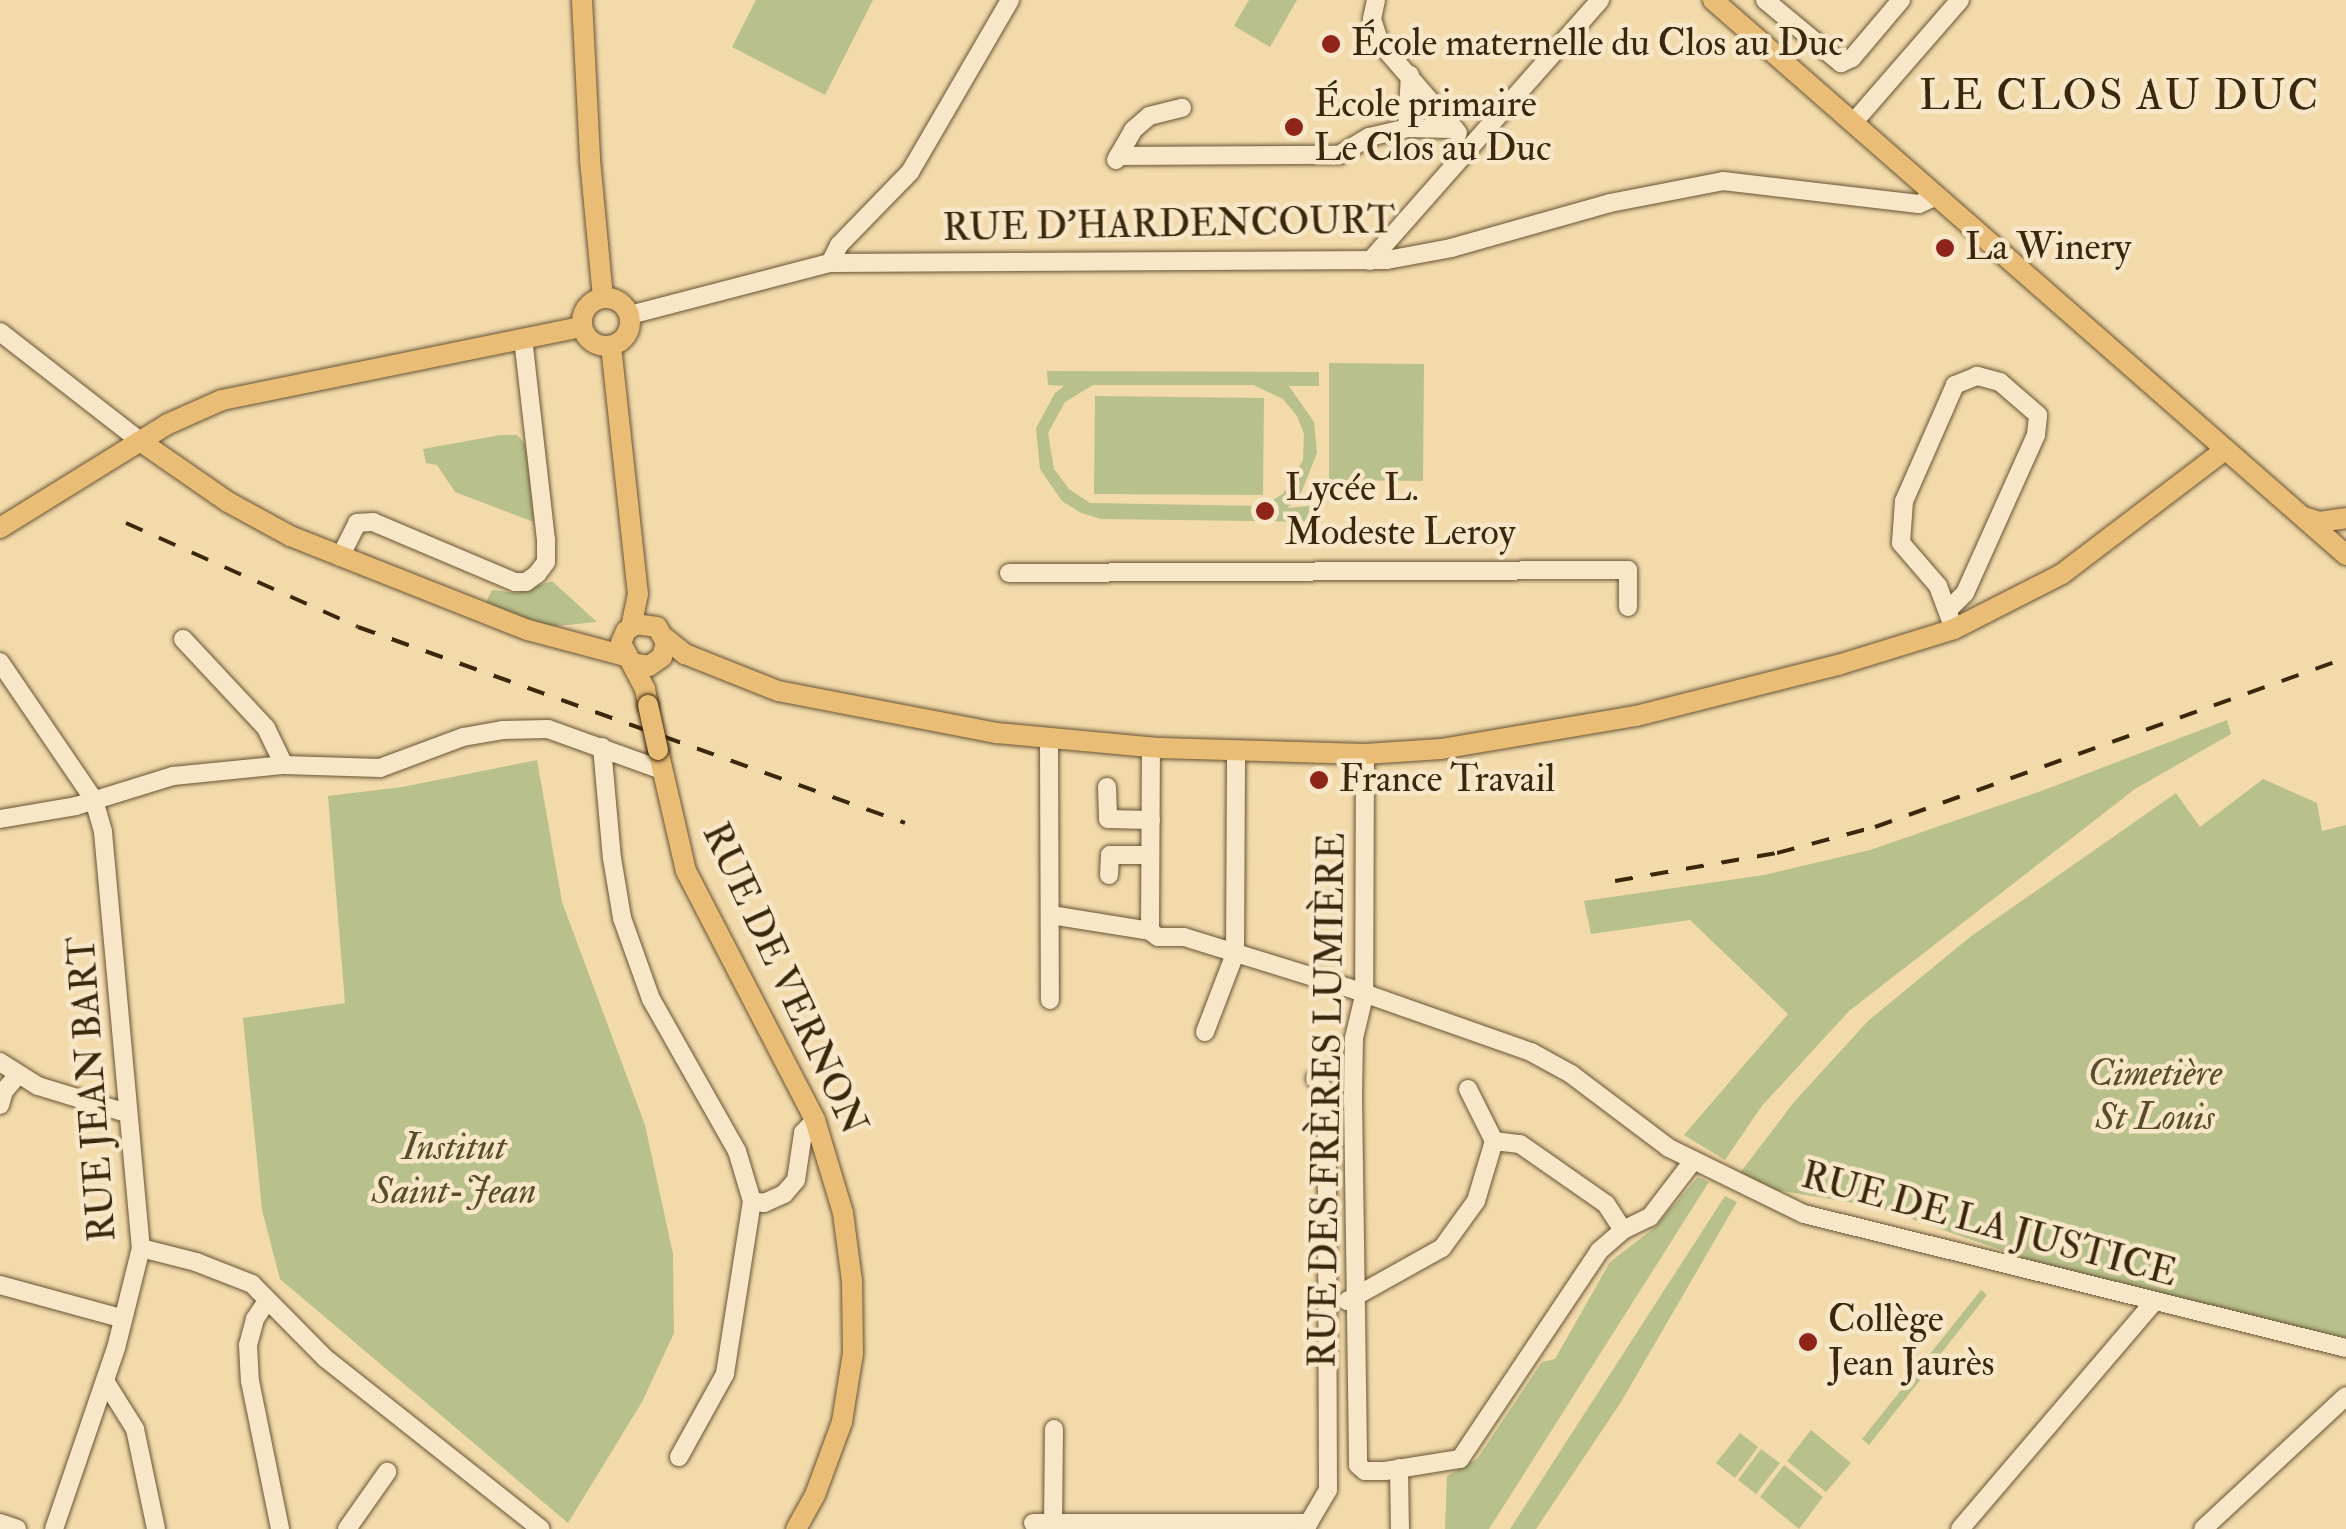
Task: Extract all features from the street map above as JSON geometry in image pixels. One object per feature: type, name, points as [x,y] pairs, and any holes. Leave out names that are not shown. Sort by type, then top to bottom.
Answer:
[{"type":"main road","points":[[582,0],[591,177],[604,297]]},
{"type":"main road","points":[[1713,0],[2346,556]]},
{"type":"main road","points":[[604,297],[620,302],[630,315],[623,340],[612,346],[593,342],[582,326],[586,310],[604,297]]},
{"type":"main road","points":[[0,528],[174,421],[249,392],[582,326]]},
{"type":"main road","points":[[612,346],[638,594],[648,641],[646,697]]},
{"type":"main road","points":[[140,441],[228,502],[340,557],[528,630],[628,660]]},
{"type":"main road","points":[[572,643],[648,641],[778,691],[897,717],[1049,740],[1151,748],[1365,754],[1441,749],[1562,732],[1838,664],[2062,574],[2224,450]]},
{"type":"main road","points":[[2300,515],[2319,522],[2346,518]]},
{"type":"main road","points":[[628,660],[648,641]]},
{"type":"main road","points":[[628,660],[648,641]]},
{"type":"main road","name":"RUE DE VERNON","points":[[628,660],[646,697],[686,871],[815,1120],[843,1213],[852,1281],[853,1353],[842,1422],[815,1495],[796,1529]]},
{"type":"street","points":[[830,263],[846,238],[910,172],[1010,0]]},
{"type":"street","points":[[1376,0],[1372,19],[1380,43],[1470,148]]},
{"type":"street","points":[[1370,261],[1600,0]]},
{"type":"street","points":[[1765,0],[1841,63],[1852,58],[1901,0]]},
{"type":"street","points":[[1853,123],[1952,3]]},
{"type":"street","points":[[1407,128],[1410,75]]},
{"type":"street","points":[[1182,108],[1149,116],[1134,130],[1117,158],[1339,155],[1369,137],[1407,128],[1455,129]]},
{"type":"street","points":[[1887,200],[1914,176]]},
{"type":"street","name":"RUE D'HARDENCOURT","points":[[630,315],[830,263],[1370,261],[1421,255],[1610,203],[1723,181],[1919,204],[1936,196]]},
{"type":"street","points":[[0,332],[140,441]]},
{"type":"street","points":[[340,557],[357,522],[372,522],[515,582],[526,582],[537,574],[546,562],[546,540],[523,338]]},
{"type":"street","points":[[1977,376],[2000,382],[2038,416],[2036,434],[1951,620],[1938,586],[1901,543],[1904,501],[1955,385],[1977,376]]},
{"type":"street","points":[[1009,573],[1628,570],[1628,606]]},
{"type":"street","points":[[183,639],[266,728],[284,764]]},
{"type":"street","name":"RUE JEAN BART","points":[[0,662],[94,800],[110,884],[140,1248],[105,1381],[54,1529]]},
{"type":"street","points":[[0,819],[94,800],[172,776],[284,764],[380,768],[463,737],[502,730],[548,729],[660,760]]},
{"type":"street","points":[[1049,740],[1050,1000]]},
{"type":"street","points":[[602,747],[622,918],[651,999],[737,1152],[752,1201],[725,1374],[679,1457]]},
{"type":"street","points":[[1150,931],[1151,748]]},
{"type":"street","points":[[1204,1032],[1235,954],[1236,750]]},
{"type":"street","name":"RUE DES FRÈRES LUMIÈRE","points":[[1365,754],[1364,996],[1354,1038],[1358,1465],[1365,1470],[1399,1468]]},
{"type":"street","points":[[1107,786],[1108,819],[1151,820]]},
{"type":"street","points":[[1109,875],[1110,855],[1150,854]]},
{"type":"street","name":"RUE DE LA JUSTICE","points":[[1051,915],[1150,931],[1235,954],[1531,1052],[1571,1074],[1692,1161],[1743,1187],[1848,1228],[2346,1348]]},
{"type":"street","points":[[0,1062],[38,1086],[127,1112]]},
{"type":"street","points":[[1,1095],[18,1075]]},
{"type":"street","points":[[1033,1523],[1307,1526],[1328,1490],[1327,1111],[1322,1086],[1315,1078]]},
{"type":"street","points":[[1330,1309],[1442,1248],[1476,1201],[1494,1141],[1468,1089]]},
{"type":"street","points":[[752,1201],[764,1203],[784,1194],[796,1180],[803,1133],[815,1120]]},
{"type":"street","points":[[1494,1141],[1520,1144],[1606,1204],[1623,1230]]},
{"type":"street","points":[[1400,1529],[1399,1468],[1460,1459],[1599,1251],[1623,1230],[1650,1217],[1692,1161]]},
{"type":"street","points":[[140,1248],[239,1276],[325,1358],[541,1529]]},
{"type":"street","points":[[0,1285],[121,1318]]},
{"type":"street","points":[[268,1301],[255,1319],[248,1345],[250,1381],[280,1529]]},
{"type":"street","points":[[1960,1529],[2153,1304]]},
{"type":"street","points":[[105,1381],[135,1429],[156,1529]]},
{"type":"street","points":[[2203,1529],[2346,1396]]},
{"type":"street","points":[[1053,1523],[1054,1429]]},
{"type":"street","points":[[347,1529],[387,1472]]},
{"type":"street","points":[[0,1523],[17,1529]]},
{"type":"green space","points":[[756,0],[873,0],[825,95],[732,47]]},
{"type":"green space","points":[[1249,0],[1297,0],[1270,47],[1234,26]]},
{"type":"green space","points":[[1329,363],[1424,364],[1423,481],[1329,480]]},
{"type":"green space","points":[[1047,371],[1319,372],[1319,386],[1289,386],[1314,422],[1317,453],[1299,498],[1287,508],[1321,505],[1321,522],[1101,519],[1081,513],[1062,501],[1040,469],[1036,428],[1055,393],[1064,386],[1048,385]],"holes":[[[1093,385],[1253,385],[1283,399],[1297,416],[1304,434],[1303,460],[1283,494],[1262,506],[1090,503],[1069,489],[1054,469],[1048,433],[1065,402]]]},
{"type":"green space","points":[[1095,396],[1264,398],[1263,495],[1094,494]]},
{"type":"green space","points":[[517,435],[528,447],[534,522],[455,492],[437,465],[426,463],[423,449]]},
{"type":"green space","points":[[552,581],[597,622],[545,627],[485,605],[492,590],[517,593]]},
{"type":"green space","points":[[2227,720],[2231,734],[2135,789],[1849,1011],[1761,1107],[1725,1160],[1684,1135],[1788,1014],[1690,920],[1591,934],[1584,901],[1764,875],[1870,850],[2044,790]]},
{"type":"green space","name":"Institut Saint-Jean","points":[[537,760],[562,902],[645,1125],[673,1254],[674,1333],[642,1402],[568,1523],[280,1279],[262,1210],[243,1018],[345,1003],[328,796],[402,787]]},
{"type":"green space","name":"Cimetière St Louis","points":[[2263,779],[2317,803],[2322,831],[2346,825],[2346,1338],[2044,1265],[1877,1207],[1777,1190],[1740,1173],[1794,1102],[1868,1021],[1970,937],[2176,793],[2200,827]]},
{"type":"green space","points":[[1698,1177],[1709,1182],[1489,1529],[1445,1529],[1447,1476],[1477,1459],[1542,1362],[1555,1359],[1610,1262],[1654,1228]]},
{"type":"green space","points":[[1725,1196],[1737,1202],[1621,1402],[1536,1529],[1510,1529]]},
{"type":"green space","points":[[1981,1290],[1987,1295],[1869,1445],[1862,1439]]},
{"type":"green space","points":[[1811,1430],[1851,1463],[1826,1492],[1787,1461]]},
{"type":"green space","points":[[1740,1433],[1758,1447],[1735,1478],[1716,1463]]},
{"type":"green space","points":[[1761,1449],[1780,1463],[1756,1494],[1738,1480]]},
{"type":"green space","points":[[1784,1465],[1823,1497],[1799,1529],[1760,1497]]},
{"type":"railway","points":[[126,523],[358,627],[905,823]]},
{"type":"railway","points":[[1615,881],[1777,853],[1875,827],[2346,658]]},
{"type":"place","name":"École maternelle du Clos au Duc","points":[[1331,44]]},
{"type":"place","name":"École primaire Le Clos au Duc","points":[[1294,127]]},
{"type":"place","name":"La Winery","points":[[1945,248]]},
{"type":"place","name":"Lycée L. Modeste Leroy","points":[[1265,511]]},
{"type":"place","name":"France Travail","points":[[1319,780]]},
{"type":"place","name":"Collège Jean Jaurès","points":[[1808,1342]]},
{"type":"district","name":"LE CLOS AU DUC","points":[[2120,96]]}]
